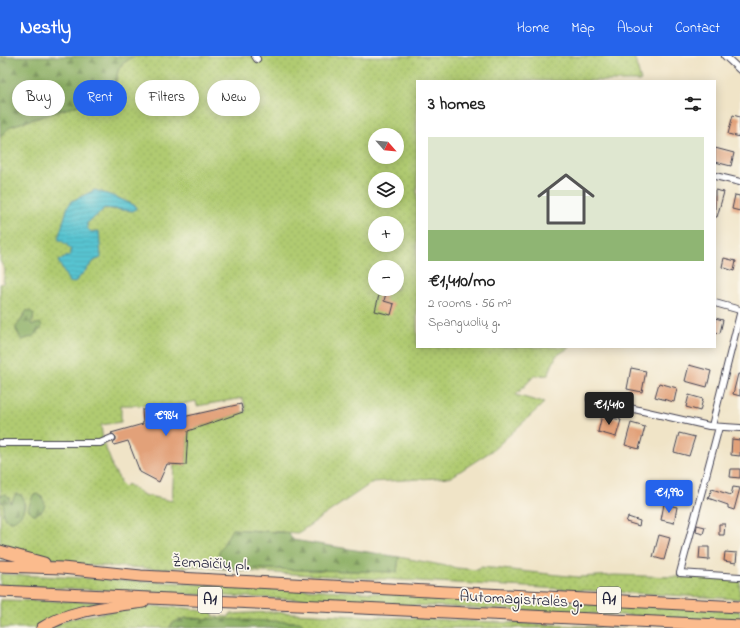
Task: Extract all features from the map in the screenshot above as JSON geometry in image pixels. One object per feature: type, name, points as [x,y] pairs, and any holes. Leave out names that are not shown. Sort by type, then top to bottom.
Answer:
[{"type":"highway","points":[[0,552],[62,568]]},
{"type":"highway","name":"Žemaičių pl.","points":[[0,566],[62,568],[149,576],[420,591]]},
{"type":"highway","name":"A1","points":[[0,591],[171,599]]},
{"type":"highway","name":"Automagistralės g.","points":[[420,591],[740,607]]},
{"type":"highway","points":[[42,628],[53,621],[96,609],[171,599]]},
{"type":"highway","name":"Automagistralės g.","points":[[171,599],[740,626]]},
{"type":"street","points":[[725,56],[740,70]]},
{"type":"street","points":[[716,176],[740,182]]},
{"type":"street","points":[[716,303],[740,310]]},
{"type":"street","points":[[712,426],[740,314]]},
{"type":"street","points":[[590,399],[712,426],[740,428]]},
{"type":"street","points":[[719,427],[680,574],[740,577]]},
{"type":"street","points":[[0,443],[100,443],[112,438]]},
{"type":"green space","points":[[0,56],[136,56],[125,62],[120,67],[116,80],[73,80],[73,107],[65,109],[65,80],[12,80],[12,116],[43,116],[11,126],[0,137]]},
{"type":"green space","points":[[136,56],[634,56],[641,80],[416,80],[416,348],[568,348],[556,356],[548,375],[534,376],[516,395],[544,403],[493,450],[451,477],[373,482],[298,533],[232,529],[219,568],[397,572],[399,557],[457,568],[478,570],[480,567],[578,577],[615,575],[740,579],[740,599],[258,572],[193,566],[164,569],[85,565],[21,552],[0,546],[0,500],[5,505],[5,519],[11,521],[21,514],[25,503],[21,495],[18,494],[10,503],[0,496],[0,284],[3,283],[5,270],[0,261],[0,137],[11,126],[43,116],[65,116],[65,109],[73,107],[73,116],[127,116],[127,80],[116,80],[118,71],[124,62]],"holes":[[[95,190],[136,206],[133,211],[104,208],[87,223],[87,228],[91,232],[98,231],[94,261],[74,283],[58,261],[70,255],[71,250],[66,244],[72,201]],[[24,314],[34,318],[31,324],[36,324],[20,337],[16,330]],[[243,398],[246,411],[188,431],[186,465],[174,465],[172,501],[144,495],[127,484],[124,487],[119,482],[120,480],[111,465],[112,464],[103,441],[101,425],[121,422],[121,405],[174,406],[196,401],[197,406]]]},
{"type":"green space","points":[[27,310],[34,315],[31,324],[33,325],[40,323],[42,326],[41,329],[32,337],[22,340],[16,330],[16,327]]},
{"type":"green space","points":[[5,494],[9,497],[10,503],[15,495],[18,494],[23,497],[23,511],[19,517],[13,521],[5,519],[3,515],[4,505],[0,500],[0,496]]},
{"type":"green space","points":[[36,494],[42,497],[45,505],[42,511],[34,515],[28,509],[33,495]]},
{"type":"green space","points":[[232,529],[289,533],[293,540],[399,557],[397,572],[219,568],[219,552]]},
{"type":"green space","points":[[0,574],[740,611],[740,621],[0,585]]},
{"type":"green space","points":[[0,600],[102,602],[102,605],[37,628],[0,628]]},
{"type":"green space","points":[[144,606],[186,608],[213,613],[213,616],[229,617],[230,614],[270,612],[624,628],[307,628],[230,620],[186,618],[177,621],[171,625],[170,628],[48,628],[69,619]]},
{"type":"green space","points":[[186,618],[300,622],[307,628],[170,628],[174,622]]},
{"type":"water","points":[[95,190],[136,206],[136,209],[133,211],[104,208],[87,223],[87,228],[91,232],[99,231],[101,258],[94,261],[74,283],[69,282],[58,261],[70,255],[71,250],[66,244],[58,239],[68,206],[72,201]]},
{"type":"building","points":[[733,115],[740,117],[740,137],[728,134]]},
{"type":"building","points":[[716,148],[734,153],[731,166],[716,162]]},
{"type":"building","points":[[716,190],[724,192],[716,217]]},
{"type":"building","points":[[735,195],[740,196],[740,211],[732,209]]},
{"type":"building","points":[[724,258],[736,261],[734,271],[722,267]]},
{"type":"building","points":[[379,296],[385,296],[384,301],[394,304],[391,315],[375,311]]},
{"type":"building","points":[[716,318],[723,320],[720,333],[716,332]]},
{"type":"building","points":[[689,365],[711,371],[707,387],[685,381]]},
{"type":"building","points":[[631,368],[646,371],[642,392],[627,389]]},
{"type":"building","points":[[738,374],[740,374],[740,396],[733,394]]},
{"type":"building","points":[[659,383],[677,388],[674,402],[655,397]]},
{"type":"building","points":[[689,395],[703,399],[700,411],[686,407]]},
{"type":"building","points":[[241,404],[243,412],[188,431],[186,465],[167,464],[159,482],[140,472],[128,441],[114,445],[113,442],[116,440],[116,437],[111,433],[143,424],[142,410],[172,408],[174,419]]},
{"type":"building","points":[[602,415],[621,420],[616,437],[598,432]]},
{"type":"building","points":[[631,423],[645,427],[639,449],[625,445]]},
{"type":"building","points":[[679,433],[695,437],[689,456],[674,452]]},
{"type":"building","points":[[732,439],[740,440],[740,456],[731,455]]},
{"type":"building","points":[[731,469],[740,469],[740,478],[730,477]]},
{"type":"building","points":[[733,487],[740,488],[734,510],[728,508],[728,505],[708,498],[712,489],[731,495]]},
{"type":"building","points":[[664,504],[677,507],[674,523],[661,520]]},
{"type":"building","points":[[628,517],[640,521],[639,526],[626,522]]},
{"type":"building","points":[[719,524],[725,524],[724,535],[719,535]]},
{"type":"building","points":[[697,525],[705,527],[703,534],[696,532]]},
{"type":"building","points":[[659,535],[670,538],[664,560],[653,557]]},
{"type":"building","points":[[700,547],[709,547],[709,560],[699,559]]},
{"type":"building","points":[[725,552],[737,553],[736,563],[724,561]]}]
